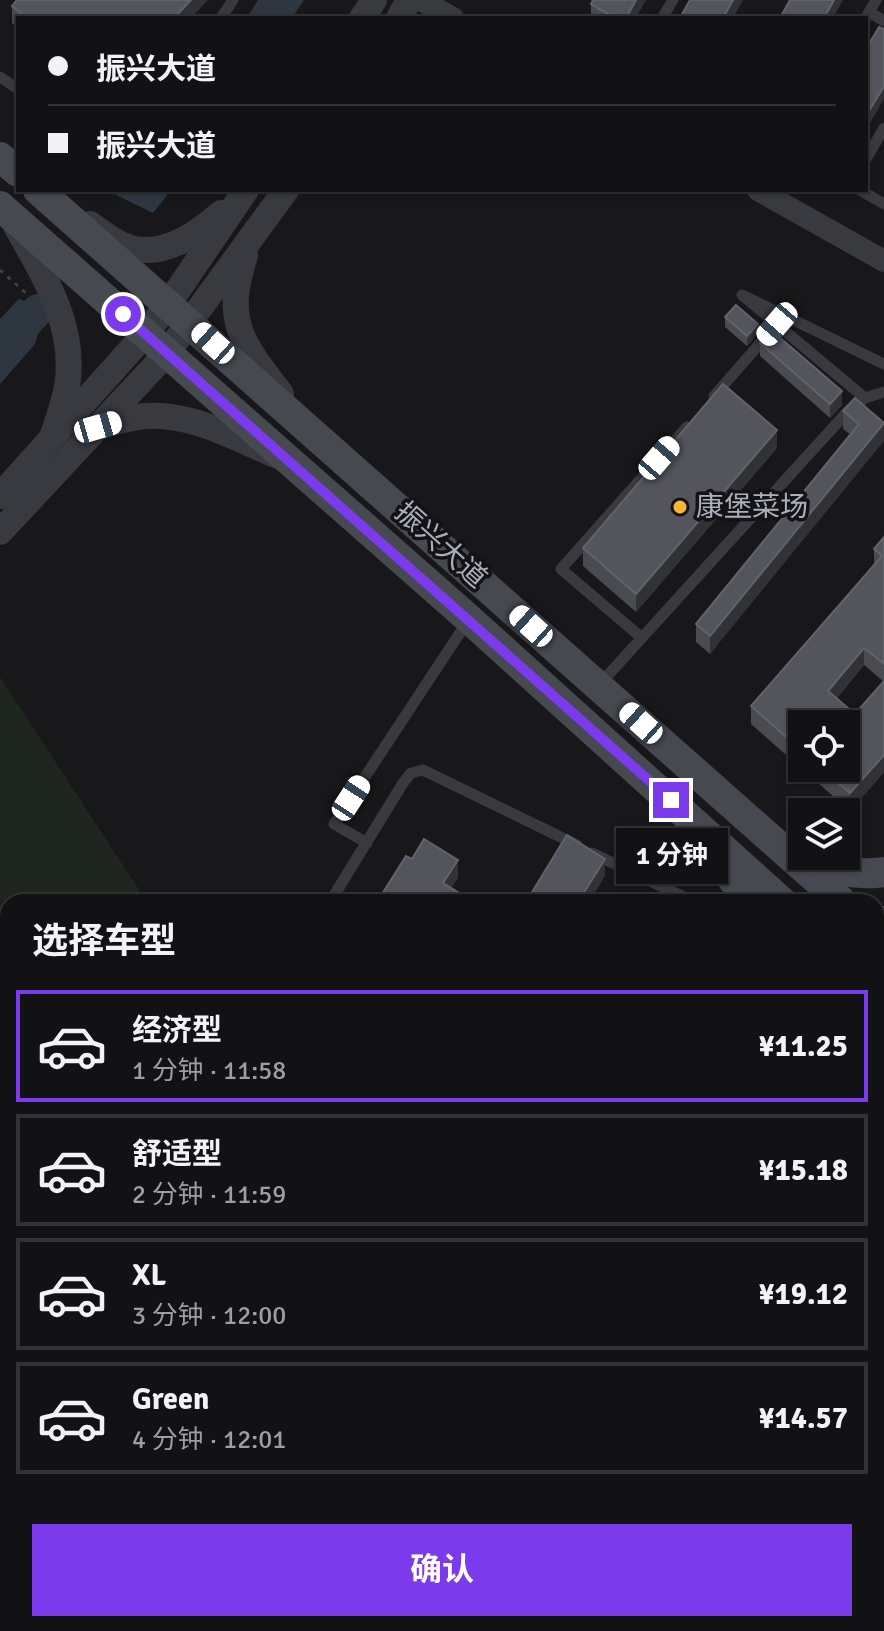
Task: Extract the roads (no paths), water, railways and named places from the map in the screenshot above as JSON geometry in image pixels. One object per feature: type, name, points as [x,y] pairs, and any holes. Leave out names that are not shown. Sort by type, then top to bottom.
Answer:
[{"type":"main road","points":[[0,157],[16,170]]},
{"type":"main road","name":"振兴大道","points":[[46,197],[833,894]]},
{"type":"main road","name":"振兴大道","points":[[4,210],[469,619],[773,894]]},
{"type":"main road","points":[[703,778],[788,843]]},
{"type":"main road","points":[[671,800],[743,894]]},
{"type":"main road","points":[[838,870],[862,875],[884,872]]},
{"type":"street","points":[[421,0],[449,16]]},
{"type":"street","points":[[180,313],[244,192]]},
{"type":"street","points":[[46,197],[120,243],[134,249],[157,249],[181,242],[202,230],[244,192]]},
{"type":"street","points":[[0,532],[98,427],[180,313],[251,238],[285,192]]},
{"type":"street","points":[[762,192],[884,261]]},
{"type":"street","points":[[4,210],[56,298],[64,327],[69,360],[67,387],[51,441]]},
{"type":"street","points":[[251,238],[238,279],[235,305],[238,330],[248,351],[306,425]]},
{"type":"street","points":[[0,496],[51,441],[156,344]]},
{"type":"street","points":[[98,427],[148,415],[178,418],[214,429],[289,460]]},
{"type":"lane","points":[[876,0],[868,15],[884,21]]},
{"type":"lane","points":[[868,156],[884,128]]},
{"type":"lane","points":[[863,192],[884,204]]},
{"type":"lane","points":[[865,398],[742,295],[884,364]]},
{"type":"lane","points":[[705,406],[777,324]]},
{"type":"lane","points":[[599,686],[849,410],[865,398],[884,392]]},
{"type":"lane","points":[[642,638],[561,569],[695,418]]},
{"type":"lane","points":[[367,843],[334,824],[469,619]]},
{"type":"lane","points":[[335,894],[403,783],[411,773],[423,770],[678,894]]},
{"type":"waterway","points":[[0,351],[38,310]]},
{"type":"place","name":"康堡菜场","points":[[680,507]]}]
